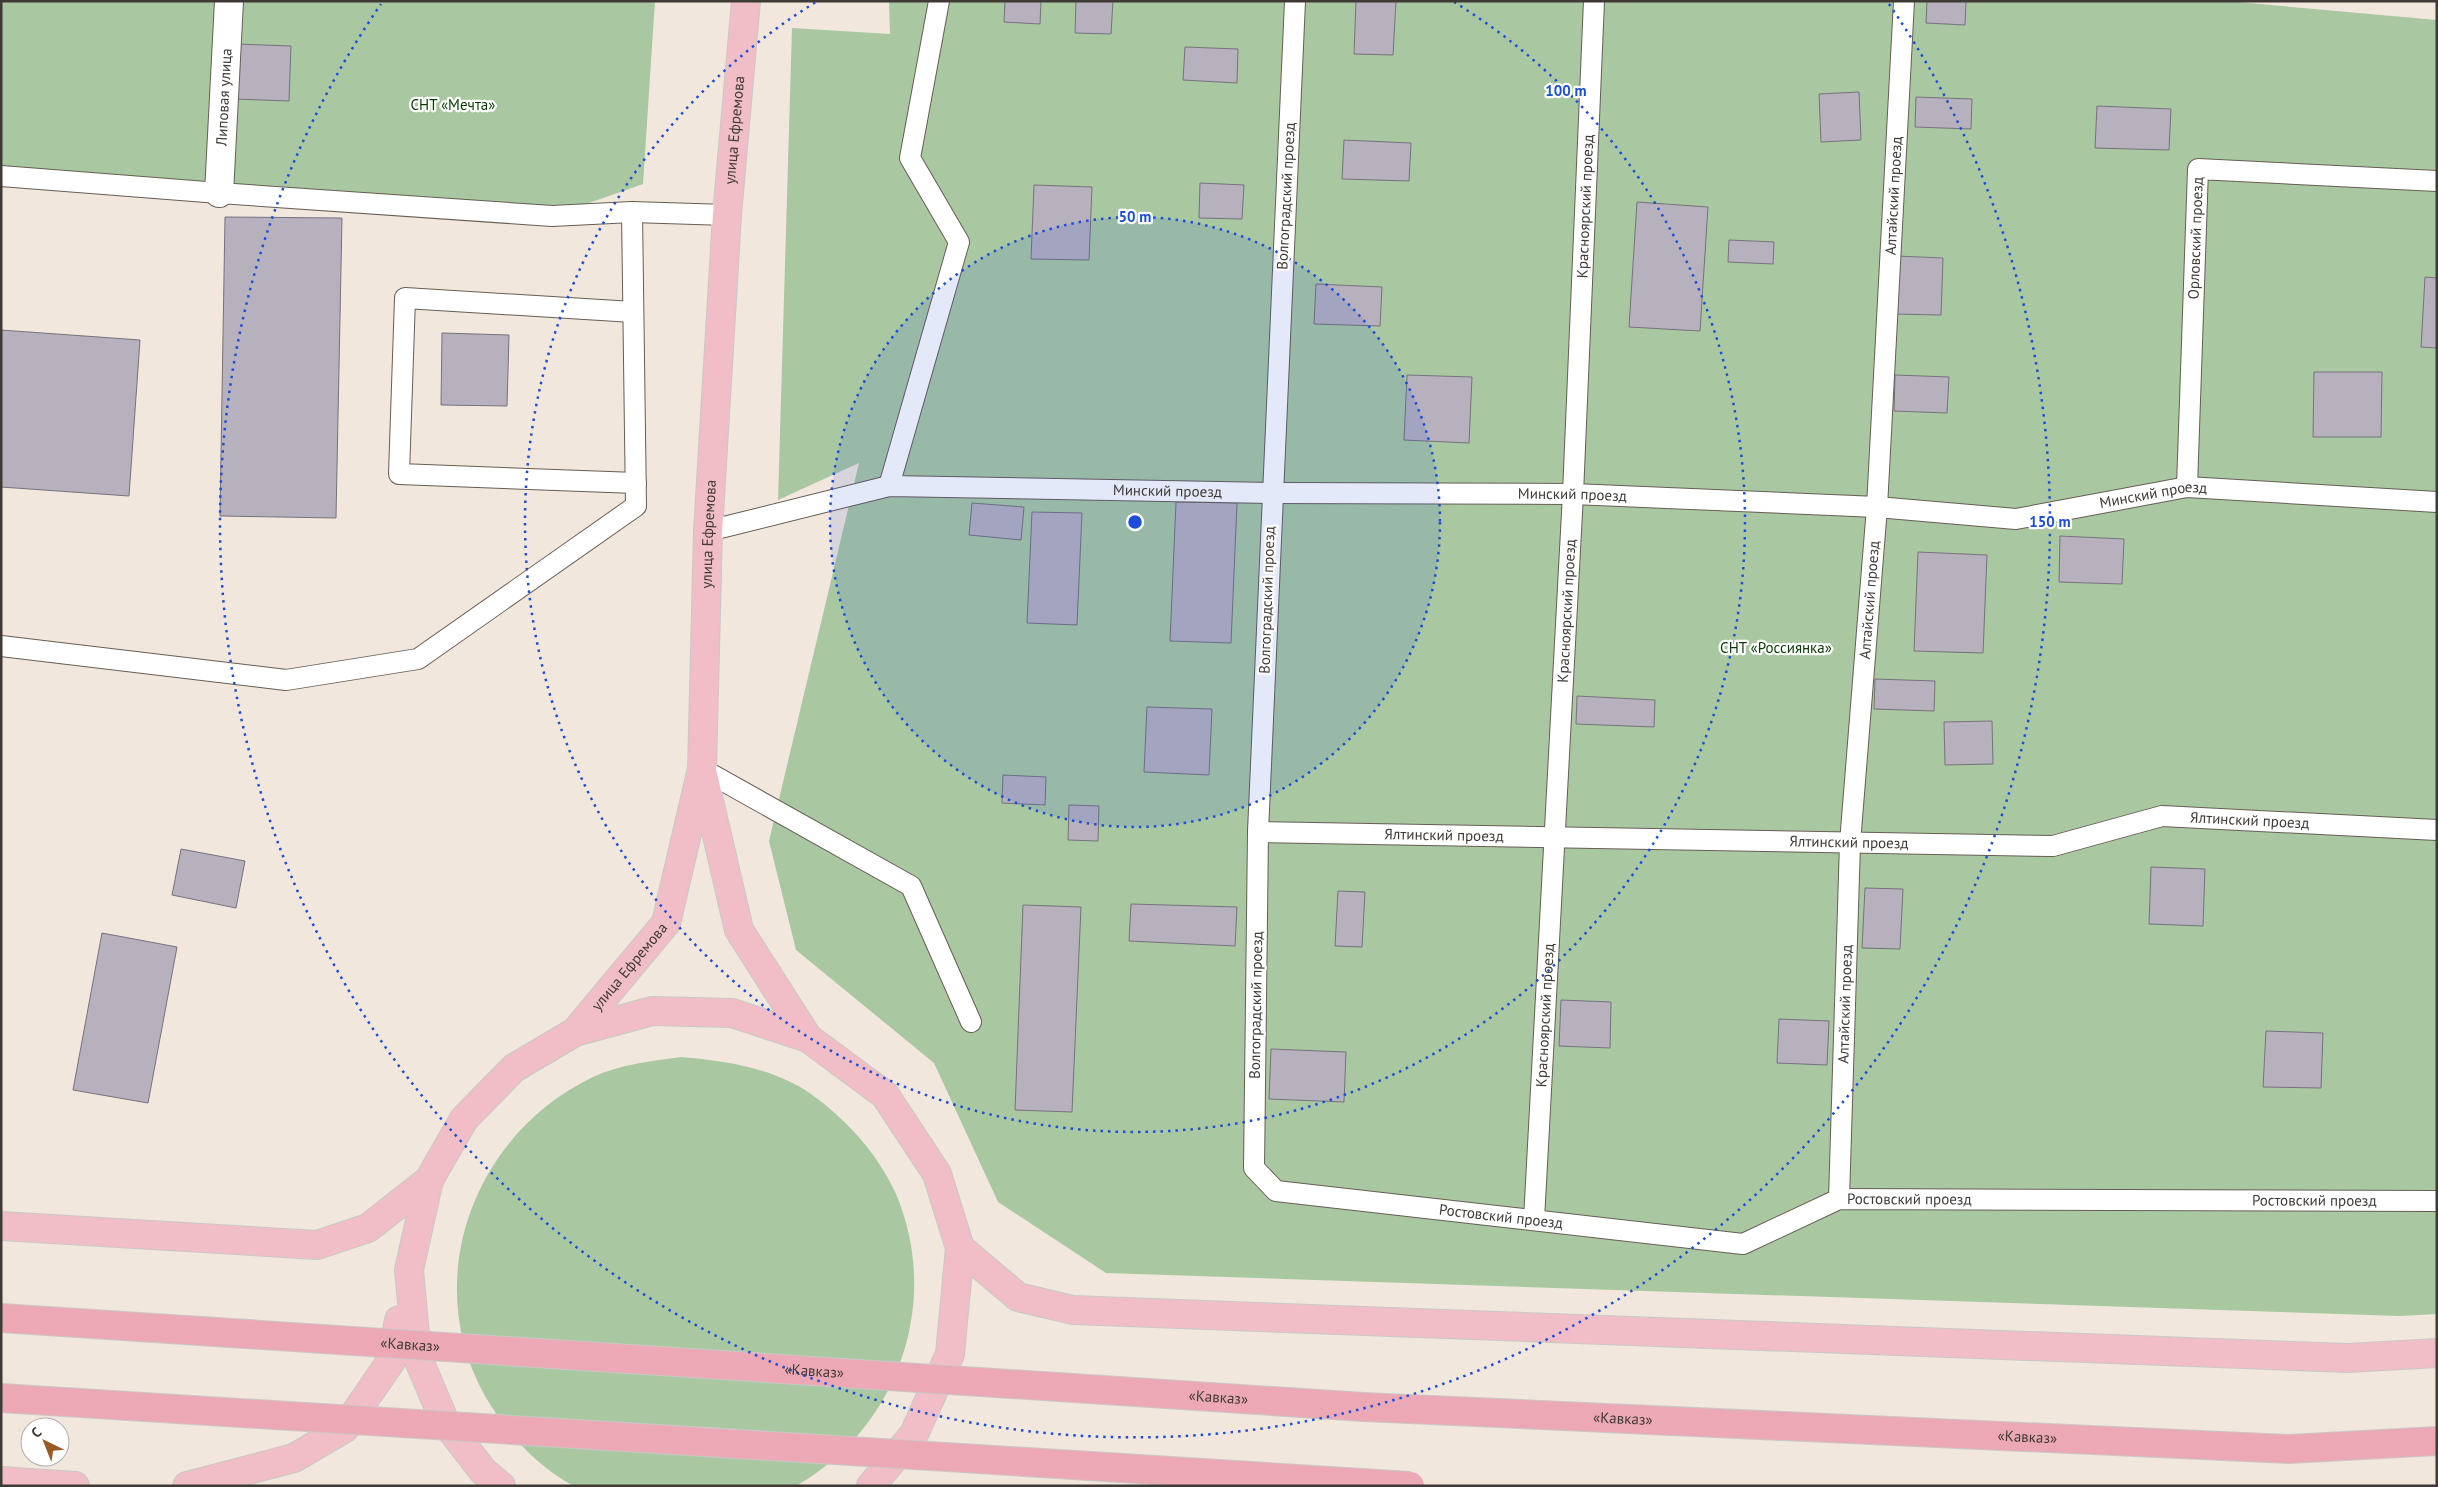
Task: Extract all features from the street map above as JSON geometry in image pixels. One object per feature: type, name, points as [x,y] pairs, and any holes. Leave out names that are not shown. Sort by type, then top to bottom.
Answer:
[{"type":"highway","name":"«Кавказ»","points":[[1,1318],[1364,1408],[2289,1449],[2437,1441]]},
{"type":"highway","points":[[1,1398],[1410,1486]]},
{"type":"main road","name":"улица Ефремова","points":[[575,1032],[666,923],[702,769],[708,531],[727,215],[746,1]]},
{"type":"main road","points":[[702,769],[740,930],[808,1038]]},
{"type":"main road","points":[[187,1486],[294,1458],[345,1428],[391,1361],[429,1180],[464,1119],[514,1068],[575,1032],[652,1011],[732,1013],[808,1038],[885,1095],[936,1174],[960,1248],[950,1354],[914,1434],[871,1486]]},
{"type":"main road","points":[[1,1226],[317,1245],[368,1228],[429,1180]]},
{"type":"main road","points":[[960,1248],[1018,1297],[1073,1310],[2348,1358],[2437,1353]]},
{"type":"main road","points":[[409,1270],[417,1356],[445,1422],[483,1471],[501,1486]]},
{"type":"main road","points":[[1,1481],[75,1486]]},
{"type":"street","name":"Липовая улица","points":[[219,193],[229,1]]},
{"type":"lane","points":[[890,486],[959,242],[910,158],[939,1]]},
{"type":"lane","name":"Волгоградский проезд","points":[[1276,1191],[1254,1168],[1258,832],[1295,1]]},
{"type":"lane","name":"Красноярский проезд","points":[[1534,1220],[1573,494],[1594,1]]},
{"type":"lane","name":"Алтайский проезд","points":[[1839,1200],[1850,843],[1877,507],[1904,1]]},
{"type":"lane","name":"Орловский проезд","points":[[2187,487],[2198,170],[2437,181]]},
{"type":"lane","points":[[1,176],[552,216],[632,212],[727,215]]},
{"type":"lane","points":[[1,646],[286,680],[418,659],[636,506],[632,212]]},
{"type":"lane","points":[[633,312],[405,298],[399,474],[636,483]]},
{"type":"lane","name":"Минский проезд","points":[[708,531],[890,486],[1272,493],[1573,494],[1877,507],[2016,519],[2187,487],[2437,502]]},
{"type":"lane","points":[[702,769],[911,886],[971,1022]]},
{"type":"lane","name":"Ялтинский проезд","points":[[1258,832],[2053,846],[2162,816],[2437,830]]},
{"type":"lane","name":"Ростовский проезд","points":[[1276,1191],[1743,1244],[1839,1200],[2437,1201]]},
{"type":"green space","name":"СНТ «Мечта»","points":[[1,1],[655,1],[643,184],[552,216],[1,176]]},
{"type":"green space","name":"СНТ «Россиянка»","points":[[889,1],[2226,1],[2437,20],[2437,1314],[2400,1316],[1106,1273],[998,1202],[934,1063],[796,950],[769,841],[859,463],[778,500],[792,28],[890,34]]},
{"type":"green space","points":[[681,1057],[749,1067],[765,1072],[796,1085],[824,1104],[849,1127],[880,1165],[896,1194],[909,1235],[914,1277],[911,1319],[902,1359],[885,1397],[861,1432],[831,1462],[796,1486],[574,1486],[547,1469],[512,1435],[485,1396],[466,1351],[457,1304],[459,1258],[470,1213],[490,1171],[517,1134],[552,1102],[593,1077],[626,1066]]},
{"type":"building","points":[[1005,1],[1041,1],[1040,24],[1004,22]]},
{"type":"building","points":[[1076,1],[1113,1],[1111,34],[1075,33]]},
{"type":"building","points":[[1356,1],[1396,1],[1393,55],[1354,54]]},
{"type":"building","points":[[1927,1],[1966,1],[1965,25],[1926,23]]},
{"type":"building","points":[[236,44],[291,46],[289,101],[234,99]]},
{"type":"building","points":[[1185,47],[1238,49],[1237,83],[1183,80]]},
{"type":"building","points":[[1859,92],[1861,140],[1821,142],[1819,94]]},
{"type":"building","points":[[1916,97],[1972,99],[1971,129],[1915,127]]},
{"type":"building","points":[[2097,106],[2171,109],[2169,150],[2095,148]]},
{"type":"building","points":[[1344,140],[1411,143],[1409,181],[1342,179]]},
{"type":"building","points":[[1200,183],[1244,185],[1242,219],[1199,218]]},
{"type":"building","points":[[1034,185],[1092,187],[1089,260],[1031,259]]},
{"type":"building","points":[[1637,202],[1708,207],[1700,331],[1629,327]]},
{"type":"building","points":[[225,217],[342,218],[336,518],[220,516]]},
{"type":"building","points":[[1729,240],[1774,242],[1773,264],[1728,262]]},
{"type":"building","points":[[1896,256],[1943,258],[1941,315],[1893,314]]},
{"type":"building","points":[[2425,277],[2437,278],[2437,348],[2421,347]]},
{"type":"building","points":[[1316,284],[1382,287],[1380,326],[1314,324]]},
{"type":"building","points":[[1,330],[140,340],[129,496],[1,487]]},
{"type":"building","points":[[442,333],[509,335],[507,406],[441,405]]},
{"type":"building","points":[[2314,372],[2382,372],[2381,437],[2313,437]]},
{"type":"building","points":[[1407,375],[1472,377],[1469,443],[1404,440]]},
{"type":"building","points":[[1895,375],[1949,377],[1947,413],[1894,411]]},
{"type":"building","points":[[1176,502],[1237,503],[1231,643],[1170,641]]},
{"type":"building","points":[[972,503],[1024,507],[1021,540],[969,535]]},
{"type":"building","points":[[1032,512],[1082,513],[1077,625],[1027,623]]},
{"type":"building","points":[[2060,536],[2124,539],[2122,584],[2059,582]]},
{"type":"building","points":[[1918,552],[1987,555],[1983,653],[1914,651]]},
{"type":"building","points":[[1875,679],[1935,681],[1934,711],[1874,709]]},
{"type":"building","points":[[1577,696],[1655,700],[1654,727],[1576,724]]},
{"type":"building","points":[[1147,707],[1212,709],[1209,775],[1144,772]]},
{"type":"building","points":[[1992,721],[1993,764],[1945,765],[1944,722]]},
{"type":"building","points":[[1003,775],[1046,777],[1045,805],[1002,803]]},
{"type":"building","points":[[1069,805],[1099,806],[1098,841],[1068,840]]},
{"type":"building","points":[[181,849],[245,861],[236,908],[172,895]]},
{"type":"building","points":[[2151,867],[2205,869],[2203,926],[2149,924]]},
{"type":"building","points":[[1865,888],[1903,889],[1900,949],[1862,948]]},
{"type":"building","points":[[1338,891],[1365,892],[1362,947],[1335,946]]},
{"type":"building","points":[[1131,904],[1237,907],[1235,946],[1129,941]]},
{"type":"building","points":[[1023,905],[1081,907],[1072,1112],[1015,1110]]},
{"type":"building","points":[[102,933],[177,947],[148,1103],[73,1090]]},
{"type":"building","points":[[1561,1000],[1611,1002],[1610,1048],[1559,1046]]},
{"type":"building","points":[[1779,1019],[1829,1021],[1827,1065],[1777,1063]]},
{"type":"building","points":[[2266,1031],[2323,1033],[2321,1088],[2263,1087]]},
{"type":"building","points":[[1271,1049],[1346,1052],[1344,1102],[1269,1099]]}]
